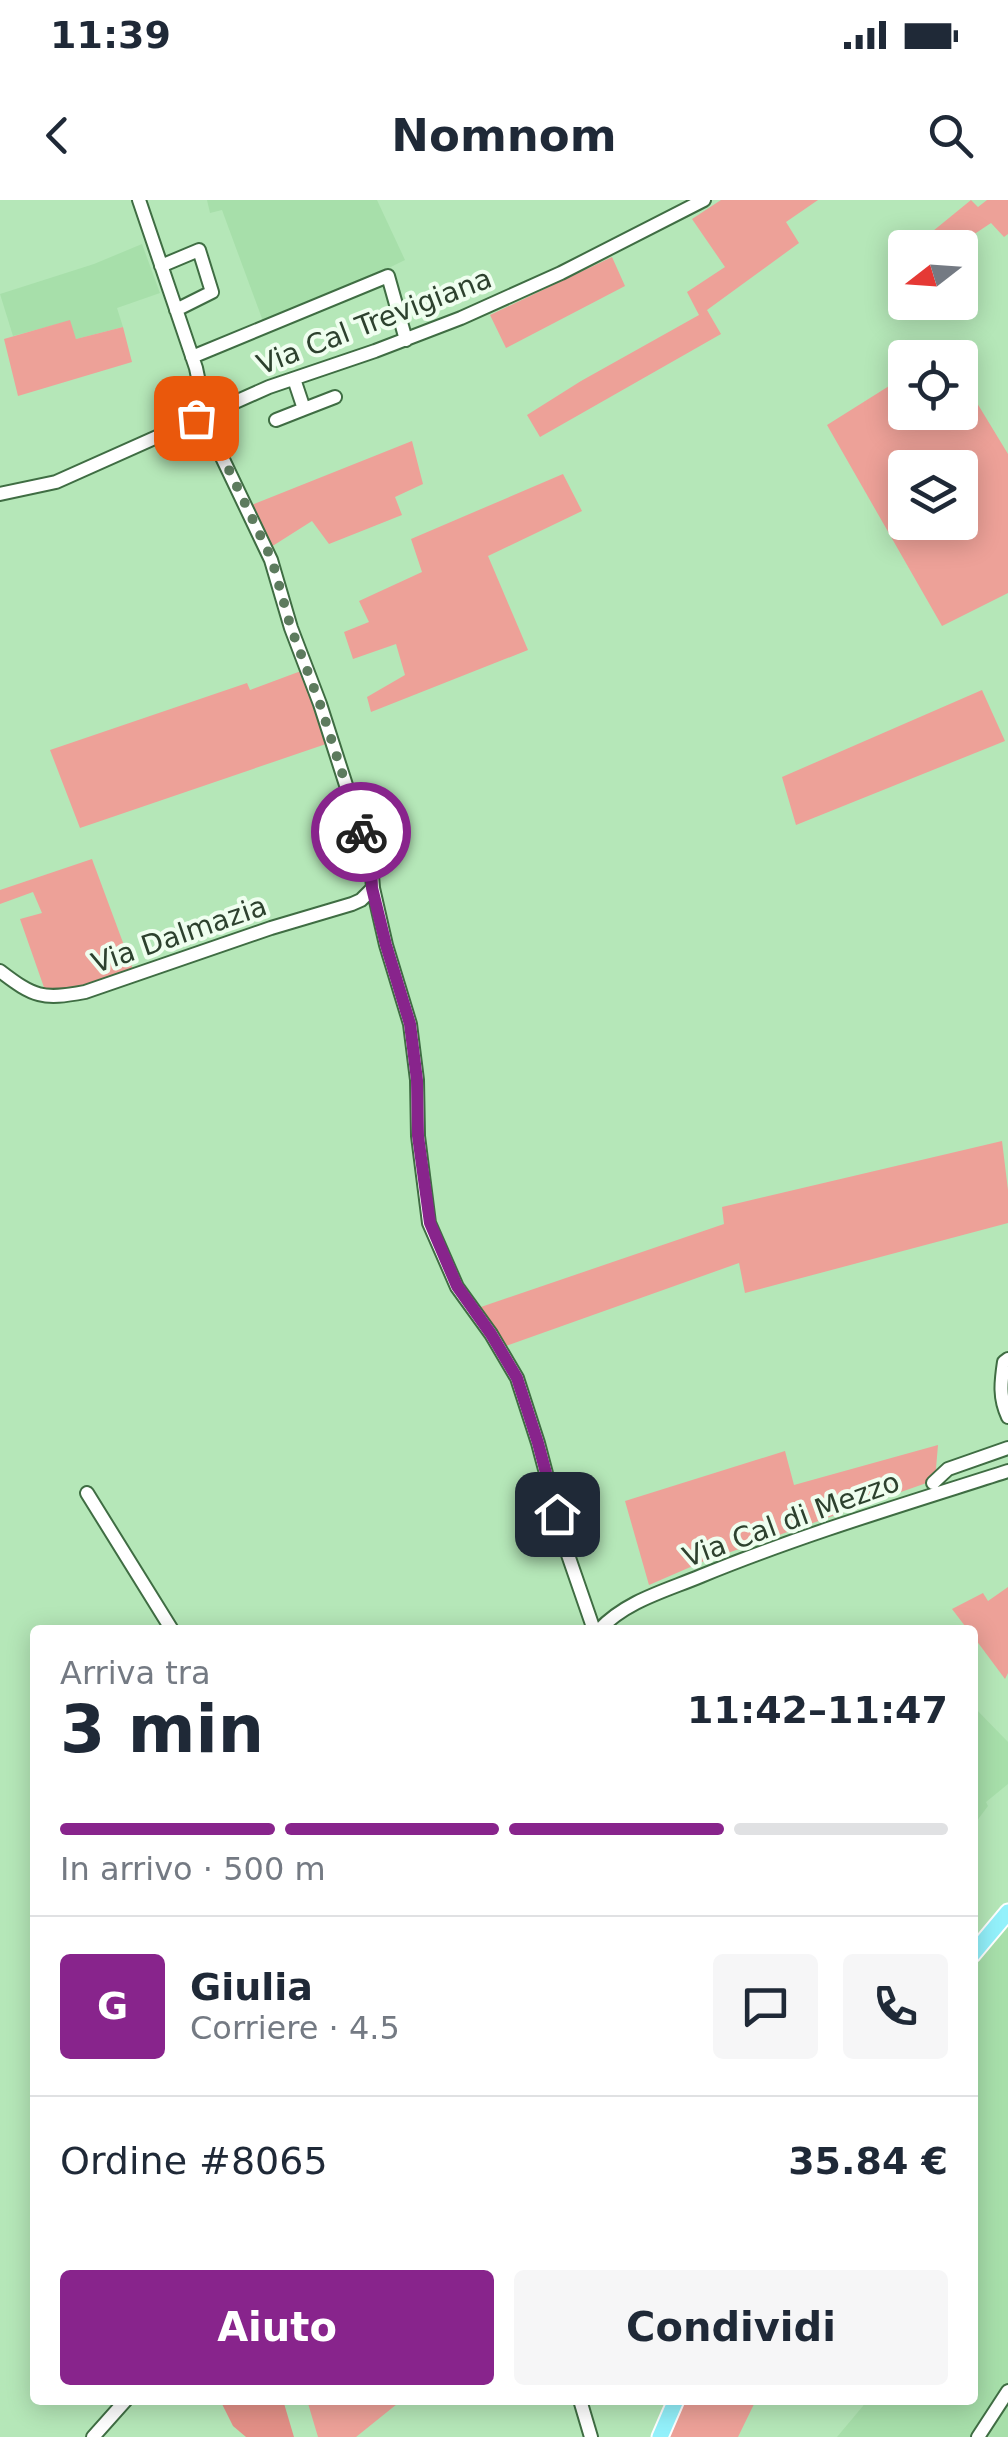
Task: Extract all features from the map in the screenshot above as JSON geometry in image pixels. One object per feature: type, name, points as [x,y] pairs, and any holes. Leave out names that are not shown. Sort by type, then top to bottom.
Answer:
[{"type":"main road","points":[[978,1948],[1008,1912]]},
{"type":"main road","points":[[660,2437],[674,2405]]},
{"type":"street","points":[[139,200],[192,357],[210,430],[272,560],[291,628],[371,863],[372,888],[410,1024],[418,1136],[430,1223],[457,1286],[517,1378],[566,1549],[595,1625]]},
{"type":"street","name":"Via Cal Trevigiana","points":[[0,494],[56,482],[206,414],[461,318],[561,273],[704,200]]},
{"type":"street","points":[[161,266],[198,250],[212,292],[176,310]]},
{"type":"street","points":[[192,357],[388,276],[406,340]]},
{"type":"street","points":[[294,379],[304,409]]},
{"type":"street","points":[[276,420],[334,397]]},
{"type":"street","name":"Via Dalmazia","points":[[0,971],[22,987],[44,996],[85,992],[352,904],[372,888]]},
{"type":"street","points":[[1008,1359],[1000,1382],[1008,1417]]},
{"type":"street","points":[[932,1483],[948,1469],[1008,1448]]},
{"type":"street","name":"Via Cal di Mezzo","points":[[603,1625],[616,1613],[643,1600],[800,1537],[1008,1470]]},
{"type":"street","points":[[87,1493],[169,1625]]},
{"type":"street","points":[[978,2437],[1008,2391]]},
{"type":"street","points":[[94,2437],[122,2405]]},
{"type":"street","points":[[581,2405],[591,2437]]},
{"type":"shaded area","points":[[207,200],[377,200],[405,260],[264,324],[222,210],[210,213]]},
{"type":"shaded area","points":[[721,200],[818,200],[786,222],[799,243],[707,310],[721,334],[540,437],[527,415],[699,315],[687,292],[725,267],[692,219]]},
{"type":"shaded area","points":[[971,200],[978,207],[987,200],[1008,200],[1008,234],[1004,237],[991,223],[978,232],[934,230]]},
{"type":"shaded area","points":[[142,244],[160,293],[117,308],[123,327],[76,339],[69,321],[13,336],[0,294]]},
{"type":"shaded area","points":[[612,257],[625,286],[506,348],[490,315]]},
{"type":"shaded area","points":[[70,320],[76,339],[123,327],[132,362],[18,396],[4,339]]},
{"type":"shaded area","points":[[888,387],[888,430],[978,430],[978,405],[1008,454],[1008,593],[942,626],[893,540],[978,540],[978,450],[888,450],[888,532],[827,425]]},
{"type":"shaded area","points":[[412,441],[423,484],[395,497],[402,515],[329,544],[312,521],[271,547],[249,506]]},
{"type":"shaded area","points":[[563,474],[582,511],[488,556],[528,650],[371,712],[367,697],[405,675],[396,644],[353,659],[344,632],[369,622],[359,601],[422,572],[411,539]]},
{"type":"shaded area","points":[[301,671],[326,744],[80,828],[50,750],[247,683],[250,690]]},
{"type":"shaded area","points":[[982,690],[1005,741],[796,825],[782,777]]},
{"type":"shaded area","points":[[92,859],[135,975],[47,996],[20,919],[42,913],[33,892],[0,904],[0,890]]},
{"type":"shaded area","points":[[1002,1141],[1008,1223],[745,1293],[739,1263],[503,1347],[478,1308],[724,1224],[722,1207]]},
{"type":"shaded area","points":[[938,1445],[935,1480],[702,1562],[649,1585],[625,1501],[785,1451],[794,1485]]},
{"type":"shaded area","points":[[1008,1587],[1005,1679],[978,1643],[978,1625],[964,1625],[952,1609],[983,1593],[988,1601]]},
{"type":"shaded area","points":[[978,1711],[1008,1742],[1008,1784],[986,1802],[988,1806],[978,1819]]},
{"type":"shaded area","points":[[1008,1926],[1008,2437],[837,2437],[864,2405],[978,2405],[978,1961]]},
{"type":"shaded area","points":[[222,2405],[284,2405],[294,2437],[246,2437],[233,2426]]},
{"type":"shaded area","points":[[308,2405],[396,2405],[356,2437],[318,2437]]},
{"type":"shaded area","points":[[684,2405],[754,2405],[738,2437],[669,2437]]},
{"type":"way so far","points":[[196,418],[206,414],[272,560],[291,628],[361,832]]},
{"type":"route","points":[[361,832],[371,863],[372,888],[386,945],[410,1024],[418,1136],[430,1223],[457,1286],[517,1378],[557,1514]]}]
